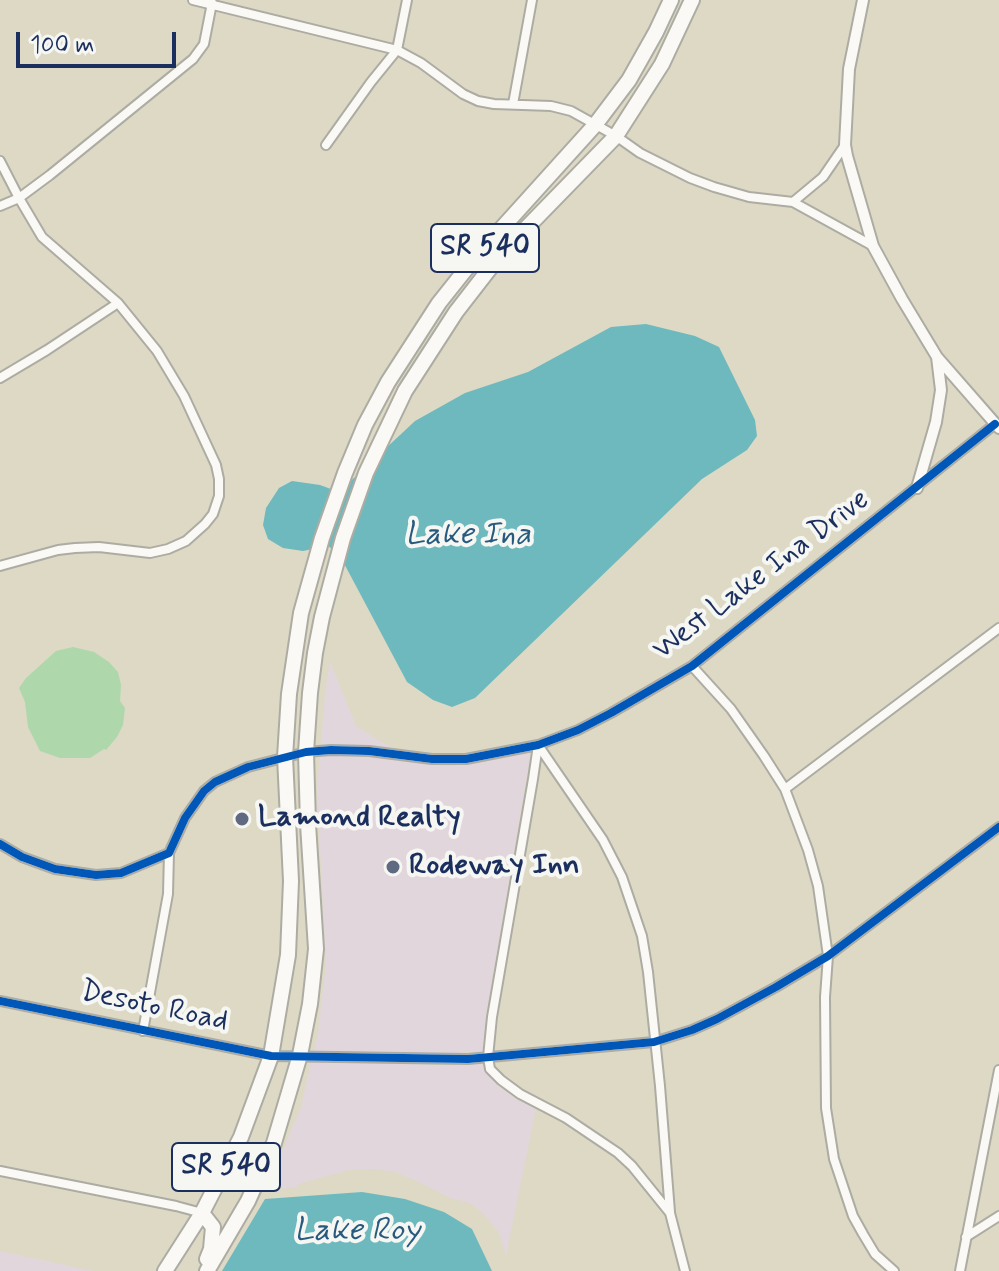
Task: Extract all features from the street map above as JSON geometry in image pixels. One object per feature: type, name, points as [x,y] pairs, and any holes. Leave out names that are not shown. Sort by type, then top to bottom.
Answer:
[{"type":"main road","name":"SR 540","points":[[165,1271],[202,1213],[241,1137],[271,1056],[288,955],[291,881],[285,757],[289,694],[301,613],[322,538],[345,473],[365,425],[388,382],[439,303],[474,259],[595,125],[629,80],[671,0]]},
{"type":"main road","name":"SR 540","points":[[205,1271],[248,1201],[274,1143],[300,1055],[316,949],[306,752],[315,653],[343,538],[366,473],[405,391],[456,312],[501,254],[616,136],[662,64],[692,0]]},
{"type":"main road","points":[[202,1213],[213,1227],[205,1271]]},
{"type":"street","points":[[193,0],[397,50],[478,101],[571,111],[640,153],[690,178],[749,197],[793,202],[873,246]]},
{"type":"street","points":[[326,145],[397,50],[407,0]]},
{"type":"street","points":[[513,104],[532,0]]},
{"type":"street","points":[[863,0],[849,69],[845,145],[873,246],[937,357],[997,426]]},
{"type":"street","points":[[0,206],[19,198],[50,175],[193,59],[204,44],[212,3]]},
{"type":"street","points":[[793,202],[823,177],[845,145]]},
{"type":"street","points":[[0,161],[42,237],[118,303],[163,362],[184,396],[216,465],[219,479],[219,496],[213,514],[205,524],[186,541],[160,552],[75,548],[0,566]]},
{"type":"street","points":[[0,378],[118,303]]},
{"type":"street","points":[[917,488],[936,422],[941,390],[937,357]]},
{"type":"street","name":"West Lake Ina Drive","points":[[169,853],[185,818],[204,791],[215,782],[248,767],[306,752],[331,750],[449,760],[475,758],[538,745],[590,724],[692,666],[997,426]]},
{"type":"street","points":[[785,789],[999,628]]},
{"type":"street","points":[[692,666],[731,709],[785,789],[811,859],[828,956],[825,997],[826,1108],[834,1159],[853,1216],[875,1254],[894,1271]]},
{"type":"street","points":[[538,745],[603,840],[622,877],[642,936],[664,1126],[670,1213],[685,1271]]},
{"type":"street","points":[[538,745],[492,1017],[488,1057],[490,1069],[510,1087],[566,1118],[618,1153],[670,1213]]},
{"type":"street","name":"Desoto Road","points":[[0,1001],[271,1056],[446,1059],[654,1042],[717,1019],[828,956],[999,827]]},
{"type":"street","points":[[0,844],[46,866],[96,875],[121,873],[169,853],[168,894],[143,1031]]},
{"type":"street","points":[[960,1271],[999,1070]]},
{"type":"street","points":[[0,1171],[202,1213]]},
{"type":"street","points":[[966,1237],[999,1216]]},
{"type":"shaded area","points":[[330,661],[356,726],[395,748],[321,745]]},
{"type":"shaded area","points":[[531,752],[486,1016],[483,1051],[446,1054],[314,1051],[326,964],[317,788],[320,756],[368,756],[450,766]]},
{"type":"shaded area","points":[[311,1062],[483,1063],[497,1085],[536,1109],[506,1255],[499,1233],[470,1203],[450,1198],[395,1172],[350,1170],[301,1183],[296,1188],[267,1189],[301,1107]]},
{"type":"shaded area","points":[[0,1251],[92,1271],[0,1271]]},
{"type":"green space","points":[[73,647],[94,652],[118,672],[120,701],[125,708],[123,725],[117,737],[106,750],[90,758],[60,758],[40,751],[28,727],[25,702],[19,688],[56,651]]},
{"type":"water","name":"Lake Ina","points":[[646,324],[695,336],[719,347],[755,420],[757,436],[747,450],[702,479],[475,698],[452,707],[433,700],[407,682],[339,554],[328,546],[303,551],[283,548],[268,539],[263,525],[266,508],[279,488],[292,481],[320,485],[339,492],[415,421],[465,393],[528,372],[611,327]]},
{"type":"water","name":"Lake Roy","points":[[362,1192],[405,1199],[444,1212],[472,1229],[492,1271],[222,1271],[265,1199]]},
{"type":"cycle path","points":[[0,844],[22,857],[55,869],[96,875],[121,873],[169,853],[185,818],[204,791],[215,782],[248,767],[306,752],[331,750],[466,759],[538,745],[578,730],[692,666],[995,424]]},
{"type":"cycle path","points":[[0,1001],[271,1056],[468,1059],[654,1042],[717,1019],[828,956],[999,827]]},
{"type":"place","name":"Lamond Realty","points":[[242,819]]},
{"type":"place","name":"Rodeway Inn","points":[[393,867]]}]
